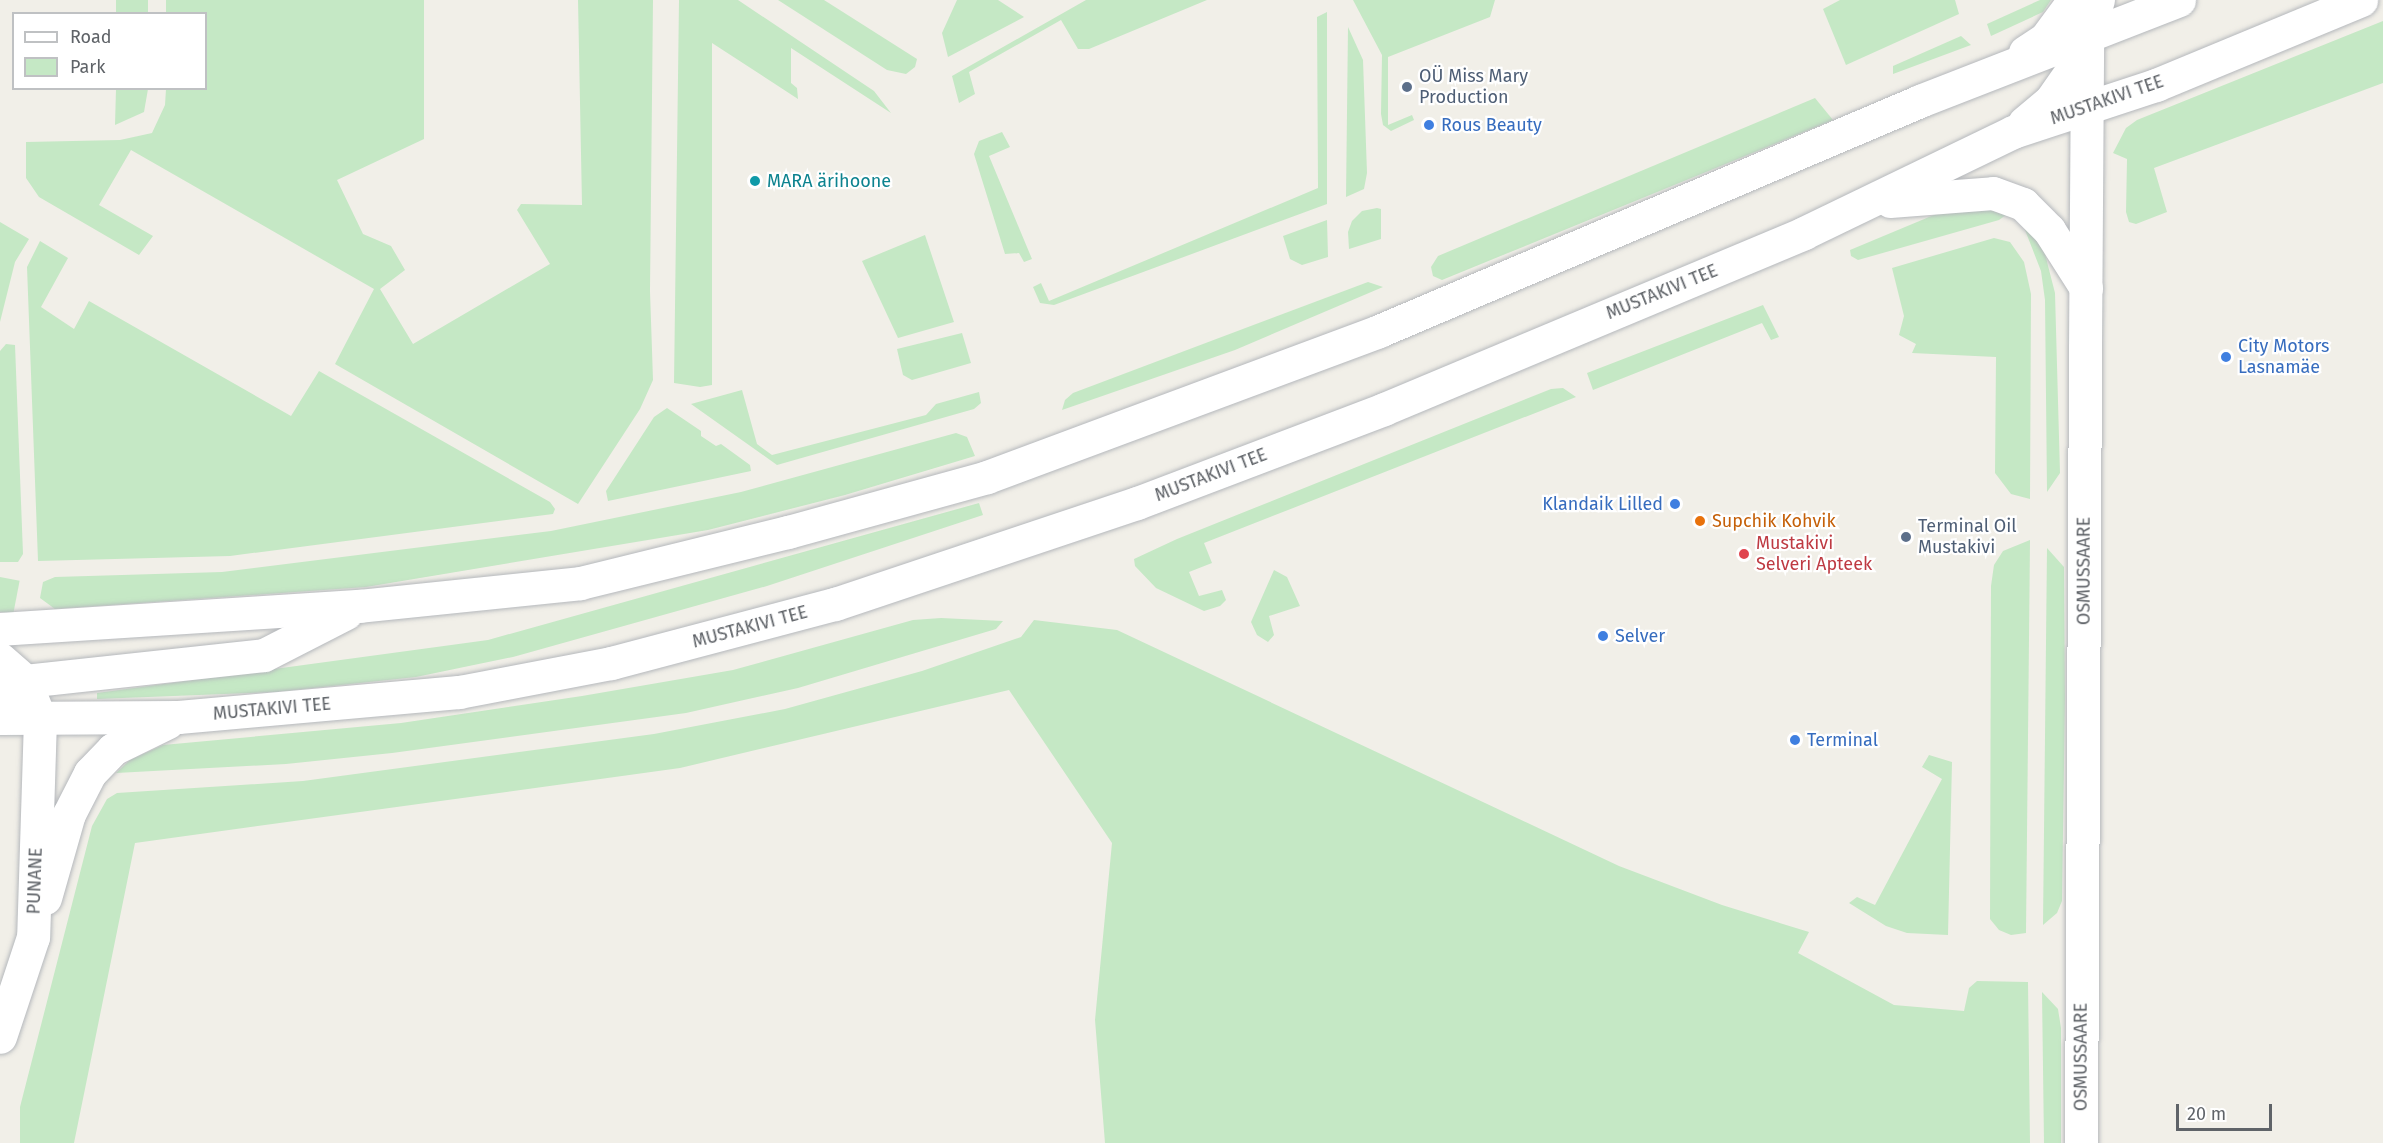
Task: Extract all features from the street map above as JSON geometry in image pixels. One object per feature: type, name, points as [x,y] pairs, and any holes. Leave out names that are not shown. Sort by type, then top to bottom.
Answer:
[{"type":"main road","points":[[1991,75],[2045,39],[2074,0]]},
{"type":"main road","points":[[2084,0],[2094,50],[2122,80],[2156,85]]},
{"type":"main road","name":"OSMUSSAARE","points":[[2081,1143],[2087,169],[2085,106],[2094,50],[2098,0]]},
{"type":"main road","name":"MUSTAKIVI TEE","points":[[0,718],[178,717],[459,692],[611,663],[835,604],[1137,503],[1373,413],[1728,265],[1862,205],[2013,132],[2085,106],[2156,85],[2361,0]]},
{"type":"main road","points":[[2013,132],[2051,100],[2073,68],[2094,50],[2166,6]]},
{"type":"main road","points":[[0,629],[359,606],[580,583],[788,532],[987,477],[1379,331],[1991,75],[2094,50]]},
{"type":"main road","points":[[2087,169],[2102,133],[2117,115],[2156,85]]},
{"type":"main road","points":[[1862,205],[1993,193],[2013,200],[2023,204],[2049,230],[2086,288]]},
{"type":"main road","points":[[0,708],[7,695],[25,681],[264,655],[359,606]]},
{"type":"main road","points":[[0,659],[25,681],[40,719]]},
{"type":"main road","points":[[33,937],[69,814],[90,773],[113,748],[178,717]]},
{"type":"main road","name":"PUNANE","points":[[0,1037],[33,937],[40,719]]},
{"type":"green space","points":[[116,0],[148,0],[148,12],[116,12]]},
{"type":"green space","points":[[166,0],[424,0],[424,139],[337,180],[363,234],[391,246],[405,270],[380,289],[413,344],[550,264],[517,210],[521,204],[582,205],[578,0],[653,0],[650,291],[653,380],[640,409],[578,504],[335,364],[374,289],[131,150],[99,205],[153,236],[139,255],[39,197],[26,178],[26,142],[120,140],[152,133],[165,105],[166,90],[207,90],[207,12],[166,12]]},
{"type":"green space","points":[[679,0],[738,0],[874,91],[891,113],[791,48],[791,83],[797,88],[798,99],[712,43],[712,385],[700,387],[674,383]]},
{"type":"green space","points":[[778,0],[824,0],[917,59],[915,67],[906,74],[887,70]]},
{"type":"green space","points":[[957,0],[998,0],[1024,17],[948,57],[942,33]]},
{"type":"green space","points":[[1086,0],[1207,0],[1089,49],[1078,49],[1061,20],[969,72],[975,94],[959,103],[952,76]]},
{"type":"green space","points":[[1353,0],[1495,0],[1490,17],[1388,57],[1388,125],[1412,115],[1414,120],[1391,131],[1383,125],[1381,114],[1382,55]]},
{"type":"green space","points":[[1840,0],[1955,0],[1959,14],[1846,65],[1823,9]]},
{"type":"green space","points":[[2040,0],[2051,0],[2043,12],[1991,36],[1987,24]]},
{"type":"green space","points":[[1327,12],[1327,204],[1054,305],[1040,303],[1033,287],[1041,283],[1049,301],[1318,188],[1317,17]]},
{"type":"green space","points":[[2383,21],[2383,83],[2154,168],[2167,212],[2136,224],[2129,222],[2126,212],[2127,159],[2113,153],[2126,128],[2137,120]]},
{"type":"green space","points":[[1348,27],[1363,60],[1367,173],[1364,189],[1346,197]]},
{"type":"green space","points":[[1961,36],[1971,45],[1893,74],[1893,66]]},
{"type":"green space","points":[[116,90],[148,90],[144,112],[115,125]]},
{"type":"green space","points":[[1815,98],[1833,120],[1442,280],[1433,276],[1431,267],[1438,256]]},
{"type":"green space","points":[[1002,132],[1010,147],[989,156],[1032,259],[1024,262],[1019,253],[1005,254],[974,154],[979,141]]},
{"type":"green space","points":[[1983,208],[2010,212],[1999,220],[1858,260],[1851,256],[1850,250],[1941,212]]},
{"type":"green space","points":[[1381,209],[1381,239],[1349,249],[1348,232],[1352,221],[1362,211]]},
{"type":"green space","points":[[1327,220],[1328,257],[1302,265],[1290,259],[1283,236]]},
{"type":"green space","points":[[0,222],[29,239],[15,262],[0,322]]},
{"type":"green space","points":[[2026,223],[2045,254],[2055,293],[2060,473],[2047,492],[2045,300],[2041,271],[2025,230]]},
{"type":"green space","points":[[925,235],[954,322],[898,338],[862,261]]},
{"type":"green space","points":[[1994,238],[2010,242],[2024,262],[2031,294],[2030,499],[2011,494],[1995,473],[1996,357],[1912,353],[1916,344],[1899,335],[1904,316],[1892,268]]},
{"type":"green space","points":[[40,241],[68,258],[41,307],[74,329],[89,301],[291,416],[319,371],[550,502],[555,509],[553,514],[230,556],[38,561],[27,267]]},
{"type":"green space","points":[[1368,282],[1383,287],[1235,350],[1062,410],[1065,400],[1073,393]]},
{"type":"green space","points":[[1763,305],[1779,337],[1771,340],[1762,323],[1593,390],[1587,373]]},
{"type":"green space","points":[[962,333],[971,363],[912,380],[903,375],[897,349]]},
{"type":"green space","points":[[6,344],[15,345],[23,554],[18,562],[0,562],[0,351]]},
{"type":"green space","points":[[1563,388],[1576,397],[1204,543],[1212,563],[1189,572],[1199,596],[1222,590],[1226,600],[1220,606],[1204,611],[1156,588],[1135,566],[1134,559],[1177,539],[1551,389]]},
{"type":"green space","points":[[742,390],[757,444],[772,455],[926,415],[936,404],[979,392],[981,403],[974,409],[777,465],[691,404]]},
{"type":"green space","points":[[667,408],[701,431],[701,436],[716,446],[721,444],[750,465],[751,471],[608,501],[606,491],[654,417]]},
{"type":"green space","points":[[956,433],[967,437],[975,456],[845,495],[708,530],[366,587],[55,609],[40,598],[43,582],[55,577],[222,572],[551,531],[741,492]]},
{"type":"green space","points":[[979,503],[983,515],[767,586],[513,657],[416,677],[276,692],[97,699],[97,693],[488,640]]},
{"type":"green space","points":[[2030,540],[2026,933],[2011,935],[1999,930],[1990,919],[1991,586],[1994,565],[2003,551]]},
{"type":"green space","points":[[2047,548],[2064,567],[2065,698],[2062,901],[2057,913],[2043,925]]},
{"type":"green space","points":[[1274,570],[1287,577],[1300,606],[1269,616],[1274,635],[1268,642],[1257,635],[1251,622]]},
{"type":"green space","points":[[0,577],[20,581],[13,614],[0,612]]},
{"type":"green space","points":[[941,618],[1003,621],[996,629],[798,688],[686,713],[392,753],[286,764],[116,773],[130,760],[163,745],[401,723],[582,696],[733,670],[913,620]]},
{"type":"green space","points":[[1034,620],[1117,630],[1619,866],[1722,905],[1809,932],[1798,953],[1894,1005],[1964,1011],[1969,988],[1977,981],[2028,982],[2030,1143],[1105,1143],[1095,1020],[1112,843],[1009,690],[680,768],[135,843],[74,1143],[20,1143],[20,1107],[92,826],[107,799],[117,793],[303,781],[654,734],[785,709],[922,671],[1021,637]]},
{"type":"green space","points":[[1929,755],[1952,762],[1948,935],[1907,933],[1886,926],[1849,903],[1857,897],[1875,905],[1942,779],[1922,767]]},
{"type":"green space","points":[[2042,992],[2058,1009],[2061,1028],[2061,1143],[2044,1143]]},
{"type":"place","name":"OÜ Miss Mary Production","points":[[1407,87]]},
{"type":"place","name":"Rous Beauty","points":[[1429,125]]},
{"type":"place","name":"MARA ärihoone","points":[[755,181]]},
{"type":"place","name":"City Motors Lasnamäe","points":[[2226,357]]},
{"type":"place","name":"Klandaik Lilled","points":[[1675,504]]},
{"type":"place","name":"Supchik Kohvik","points":[[1700,521]]},
{"type":"place","name":"Terminal Oil Mustakivi","points":[[1906,537]]},
{"type":"place","name":"Mustakivi Selveri Apteek","points":[[1744,554]]},
{"type":"place","name":"Selver","points":[[1603,636]]},
{"type":"place","name":"Terminal","points":[[1795,740]]}]
